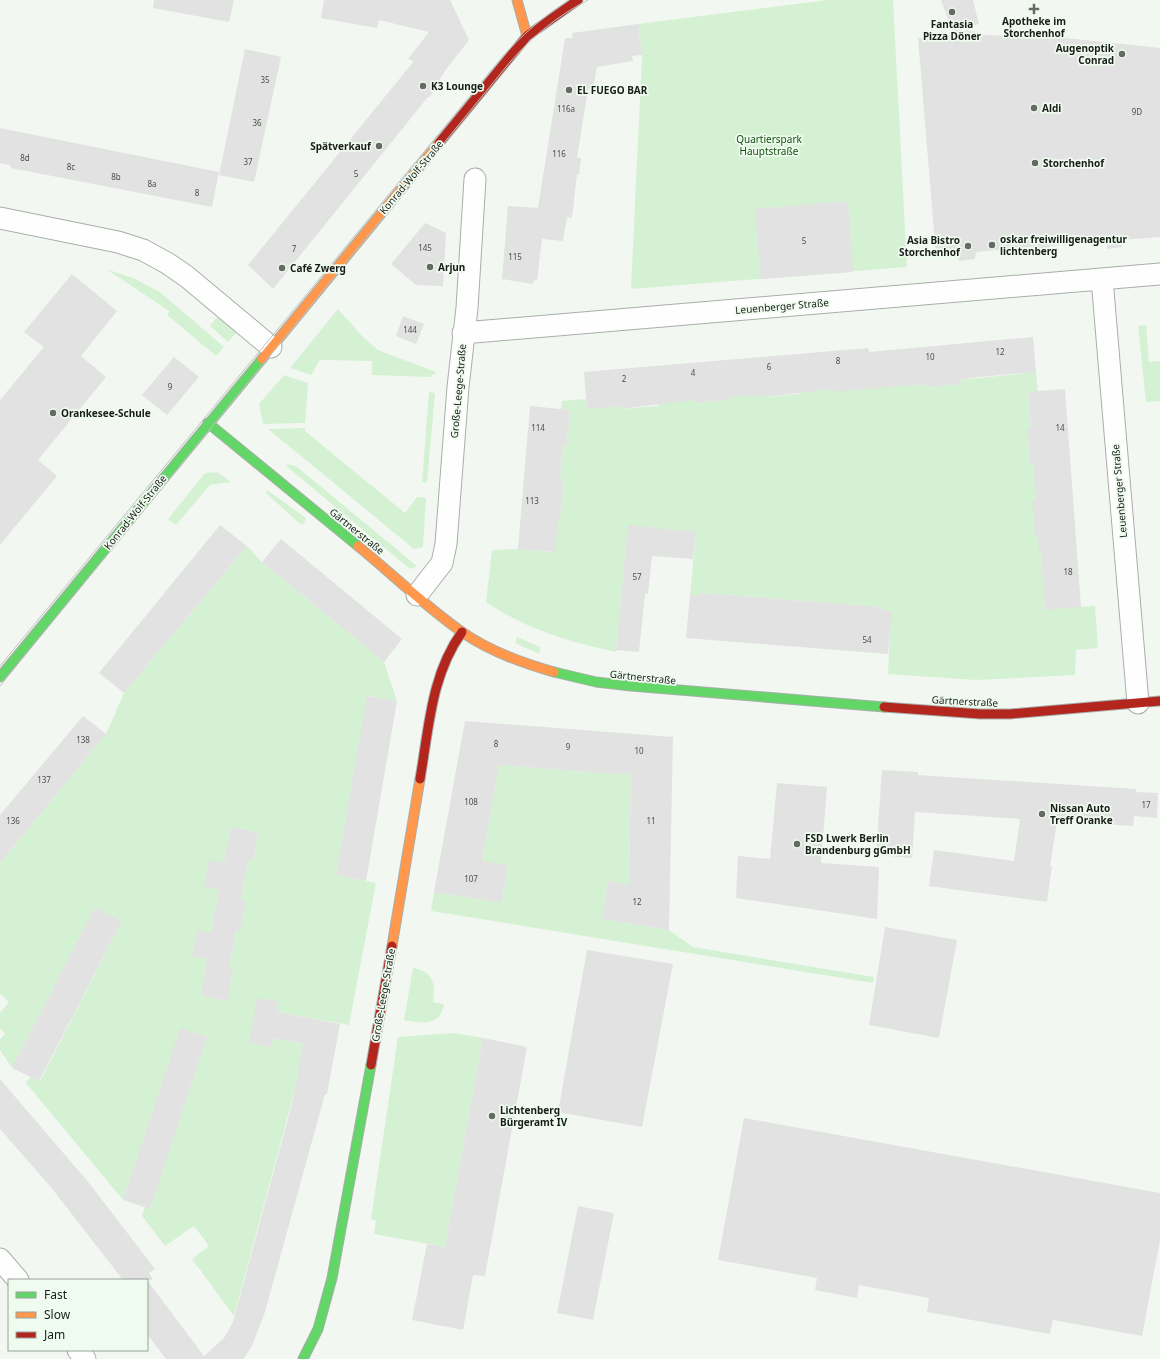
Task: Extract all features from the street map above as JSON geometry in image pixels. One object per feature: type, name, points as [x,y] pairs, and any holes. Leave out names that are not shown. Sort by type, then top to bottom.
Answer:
[{"type":"street","points":[[517,0],[527,36]]},
{"type":"street","name":"Konrad-Wolf-Straße","points":[[0,677],[527,36],[578,0]]},
{"type":"street","name":"Große-Leege-Straße","points":[[417,595],[442,563],[446,544],[463,333],[467,308],[475,179]]},
{"type":"street","points":[[0,218],[118,242],[143,250],[167,262],[186,276],[271,347]]},
{"type":"street","name":"Leuenberger Straße","points":[[463,333],[1160,274]]},
{"type":"street","name":"Leuenberger Straße","points":[[1102,279],[1138,703]]},
{"type":"street","name":"Gärtnerstraße","points":[[208,423],[462,632],[499,652],[534,667],[586,681],[647,690],[980,714],[1010,714],[1160,701]]},
{"type":"street","name":"Große-Leege-Straße","points":[[303,1359],[318,1329],[332,1278],[400,904],[435,689],[441,666],[448,652],[462,632]]},
{"type":"street","points":[[0,1259],[17,1279]]},
{"type":"street","points":[[79,1351],[85,1359]]},
{"type":"green space","name":"Quartierspark Hauptstraße","points":[[828,0],[893,0],[907,267],[631,289],[642,55],[638,24]]},
{"type":"green space","points":[[106,269],[133,278],[160,292],[224,347],[216,356],[167,315],[169,311]]},
{"type":"green space","points":[[338,309],[363,337],[378,350],[436,372],[430,377],[372,375],[372,361],[320,360],[311,375],[290,368]]},
{"type":"green space","points":[[219,315],[237,332],[228,342],[210,326]]},
{"type":"green space","points":[[1146,325],[1149,362],[1160,361],[1160,401],[1146,402],[1138,326]]},
{"type":"green space","points":[[1036,372],[1038,392],[1028,392],[1031,428],[1027,429],[1030,464],[1033,464],[1037,500],[1033,500],[1041,554],[1045,609],[1095,606],[1098,648],[1076,650],[1075,675],[976,680],[888,674],[891,611],[881,610],[882,607],[700,593],[699,596],[690,595],[696,532],[628,526],[616,652],[565,639],[532,627],[516,620],[486,602],[492,550],[518,549],[554,552],[556,519],[560,519],[564,480],[560,479],[563,445],[567,445],[570,410],[561,409],[562,401],[586,399],[587,409],[620,405],[621,409],[658,406],[658,403],[693,399],[693,403],[729,400],[729,397],[764,393],[765,397],[800,394],[800,392],[831,388],[893,386],[924,382],[925,387],[960,384],[960,380]]},
{"type":"green space","points":[[284,375],[308,383],[305,423],[263,424],[259,404]]},
{"type":"green space","points":[[429,392],[435,393],[427,483],[422,482]]},
{"type":"green space","points":[[305,428],[305,431],[405,513],[417,497],[426,498],[423,547],[414,549],[268,429]]},
{"type":"green space","points":[[288,464],[296,466],[417,566],[410,569],[286,466]]},
{"type":"green space","points":[[217,472],[231,482],[210,485],[176,525],[168,519],[205,473]]},
{"type":"green space","points":[[267,490],[306,518],[304,524],[299,523],[266,493]]},
{"type":"green space","points":[[247,546],[262,562],[384,662],[397,701],[368,696],[336,875],[376,883],[349,1025],[277,1012],[278,1002],[250,1043],[271,1047],[273,1038],[307,1045],[234,1316],[192,1259],[209,1246],[194,1226],[165,1246],[142,1216],[145,1207],[150,1208],[207,1037],[180,1029],[123,1200],[26,1083],[30,1077],[40,1081],[122,921],[95,907],[12,1068],[0,1050],[0,1039],[5,1034],[0,1028],[0,1013],[9,1002],[0,993],[0,863],[106,734],[124,693]],"holes":[[[231,827],[258,832],[253,861],[248,860],[241,900],[246,901],[240,930],[236,930],[229,969],[233,971],[228,1001],[201,996],[207,959],[192,956],[197,931],[211,933]]]},
{"type":"green space","points":[[517,637],[540,647],[540,654],[515,643]]},
{"type":"green space","points":[[500,759],[513,766],[618,774],[631,769],[629,885],[608,881],[602,919],[669,930],[693,947],[874,977],[873,983],[431,911],[434,892],[502,903],[508,866],[482,861]]},
{"type":"green space","points":[[413,968],[425,972],[432,980],[434,985],[433,1002],[444,1004],[439,1016],[430,1022],[404,1020]]},
{"type":"green space","points":[[454,1033],[483,1038],[445,1247],[374,1234],[376,1221],[371,1219],[398,1037]]},
{"type":"building","points":[[154,0],[234,0],[229,22],[153,8]]},
{"type":"building","points":[[324,0],[450,0],[469,40],[444,72],[430,97],[428,97],[273,289],[248,265],[414,61],[408,59],[429,32],[379,20],[377,28],[321,18]]},
{"type":"building","points":[[941,0],[973,0],[979,24],[952,30]]},
{"type":"building","points":[[638,24],[642,55],[632,56],[633,61],[597,67],[593,90],[588,89],[577,158],[581,158],[579,175],[577,174],[572,218],[567,217],[563,241],[542,239],[537,281],[534,280],[533,284],[502,279],[508,206],[538,208],[565,38],[573,38],[572,33]]},
{"type":"building","name":"Storchenhof","points":[[952,30],[980,32],[981,35],[1056,37],[1160,48],[1160,237],[1123,240],[1122,247],[1107,249],[1106,241],[1050,246],[1049,253],[1033,255],[1032,247],[976,252],[975,259],[959,261],[958,253],[936,255],[918,38],[954,35]]},
{"type":"building","points":[[245,49],[281,57],[254,182],[219,175]]},
{"type":"building","points":[[0,128],[219,172],[212,207],[11,168],[10,165],[0,163]]},
{"type":"building","points":[[848,201],[853,272],[761,279],[755,209]]},
{"type":"building","points":[[425,223],[446,233],[443,286],[416,285],[391,264]]},
{"type":"building","points":[[72,274],[117,311],[81,356],[106,377],[38,460],[57,476],[0,545],[0,400],[44,347],[24,332]]},
{"type":"building","points":[[403,316],[424,324],[416,344],[396,336]]},
{"type":"building","points":[[1033,337],[1036,372],[979,377],[960,380],[961,384],[925,387],[924,384],[835,392],[835,389],[765,397],[765,395],[729,397],[729,400],[693,403],[693,400],[621,409],[621,406],[587,409],[584,372],[868,348],[869,352]]},
{"type":"building","points":[[174,357],[199,377],[167,415],[142,395]]},
{"type":"building","points":[[1065,389],[1081,607],[1045,610],[1041,554],[1039,554],[1038,536],[1035,536],[1032,500],[1036,500],[1033,464],[1030,464],[1027,428],[1031,428],[1028,392]]},
{"type":"building","points":[[530,406],[570,410],[567,445],[563,445],[560,479],[564,480],[555,552],[518,549]]},
{"type":"building","points":[[220,525],[247,546],[124,693],[99,673]]},
{"type":"building","points":[[628,525],[696,532],[693,559],[652,556],[648,594],[645,594],[639,652],[616,650]]},
{"type":"building","points":[[281,539],[402,639],[384,662],[262,562]]},
{"type":"building","points":[[699,593],[882,607],[881,610],[892,611],[888,654],[686,638],[690,595],[699,596]]},
{"type":"building","points":[[367,696],[397,701],[366,881],[336,875]]},
{"type":"building","points":[[83,716],[106,734],[0,863],[0,815]]},
{"type":"building","points":[[465,721],[673,737],[669,930],[602,919],[608,881],[629,885],[631,775],[499,765],[482,861],[508,865],[502,903],[434,892]]},
{"type":"building","name":"Nissan Auto Treff Oranke","points":[[882,770],[918,772],[918,775],[1136,789],[1136,792],[1158,793],[1157,818],[1134,816],[1133,826],[1057,821],[1050,866],[1052,866],[1047,902],[929,886],[934,850],[1014,861],[1020,819],[915,812],[912,858],[876,855]]},
{"type":"building","name":"FSD Lwerk Berlin Brandenburg gGmbH","points":[[777,783],[827,787],[821,863],[879,867],[877,919],[736,898],[738,856],[770,859]]},
{"type":"building","points":[[231,827],[258,832],[253,861],[248,860],[241,900],[246,901],[240,931],[236,930],[229,969],[233,970],[228,1001],[201,996],[207,959],[192,956],[197,930],[211,933],[219,890],[204,887],[209,860],[224,863]]},
{"type":"building","points":[[95,907],[122,921],[39,1081],[12,1068]]},
{"type":"building","points":[[885,927],[957,940],[939,1038],[869,1025]]},
{"type":"building","points":[[587,950],[673,964],[642,1127],[558,1112]]},
{"type":"building","points":[[257,998],[279,1002],[277,1012],[340,1024],[327,1094],[325,1094],[265,1312],[252,1346],[243,1359],[166,1359],[148,1335],[148,1281],[204,1356],[224,1338],[233,1322],[293,1100],[303,1044],[273,1038],[271,1047],[249,1043]]},
{"type":"building","points":[[180,1028],[207,1037],[150,1209],[123,1200]]},
{"type":"building","name":"Lichtenberg Bürgeramt IV","points":[[483,1038],[527,1047],[485,1276],[473,1275],[463,1330],[412,1320],[427,1244],[445,1247]]},
{"type":"building","points":[[0,1079],[89,1183],[155,1269],[149,1273],[153,1280],[122,1279],[50,1186],[0,1129]]},
{"type":"building","points":[[744,1118],[1160,1193],[1160,1240],[1142,1336],[1053,1320],[1050,1334],[927,1312],[929,1298],[859,1285],[857,1298],[815,1290],[817,1278],[718,1260]]},
{"type":"building","points":[[578,1206],[614,1213],[593,1320],[557,1313]]},
{"type":"tram line","points":[[0,666],[503,56],[534,26],[569,0]]},
{"type":"tram line","points":[[0,686],[510,62],[546,27],[588,0]]},
{"type":"traffic: fast","points":[[0,677],[262,359]]},
{"type":"traffic: fast","points":[[208,423],[358,546]]},
{"type":"traffic: fast","points":[[554,672],[596,682],[631,686],[884,707]]},
{"type":"traffic: fast","points":[[303,1359],[318,1329],[332,1278],[371,1065]]},
{"type":"traffic: slow","points":[[517,0],[527,36]]},
{"type":"traffic: slow","points":[[262,359],[439,143]]},
{"type":"traffic: slow","points":[[358,546],[435,612],[472,639],[506,656],[554,672]]},
{"type":"traffic: slow","points":[[392,946],[420,779]]},
{"type":"traffic: jam","points":[[439,143],[527,36],[578,0]]},
{"type":"traffic: jam","points":[[420,779],[429,721],[437,684],[452,649],[462,632]]},
{"type":"traffic: jam","points":[[884,707],[980,714],[1010,714],[1160,701]]},
{"type":"traffic: jam","points":[[371,1065],[392,946]]},
{"type":"place","name":"Apotheke im Storchenhof","points":[[1034,9]]},
{"type":"place","name":"Fantasia Pizza Döner","points":[[952,12]]},
{"type":"place","name":"Augenoptik Conrad","points":[[1122,54]]},
{"type":"place","name":"K3 Lounge","points":[[423,86]]},
{"type":"place","name":"EL FUEGO BAR","points":[[569,90]]},
{"type":"place","name":"Aldi","points":[[1034,108]]},
{"type":"place","name":"Spätverkauf","points":[[379,146]]},
{"type":"place","name":"Storchenhof","points":[[1035,163]]},
{"type":"place","name":"oskar freiwilligenagentur lichtenberg","points":[[992,245]]},
{"type":"place","name":"Asia Bistro Storchenhof","points":[[968,246]]},
{"type":"place","name":"Arjun","points":[[430,267]]},
{"type":"place","name":"Café Zwerg","points":[[282,268]]},
{"type":"place","name":"Orankesee-Schule","points":[[53,413]]},
{"type":"place","name":"Nissan Auto Treff Oranke","points":[[1042,814]]},
{"type":"place","name":"FSD Lwerk Berlin Brandenburg gGmbH","points":[[797,844]]},
{"type":"place","name":"Lichtenberg Bürgeramt IV","points":[[492,1116]]}]
